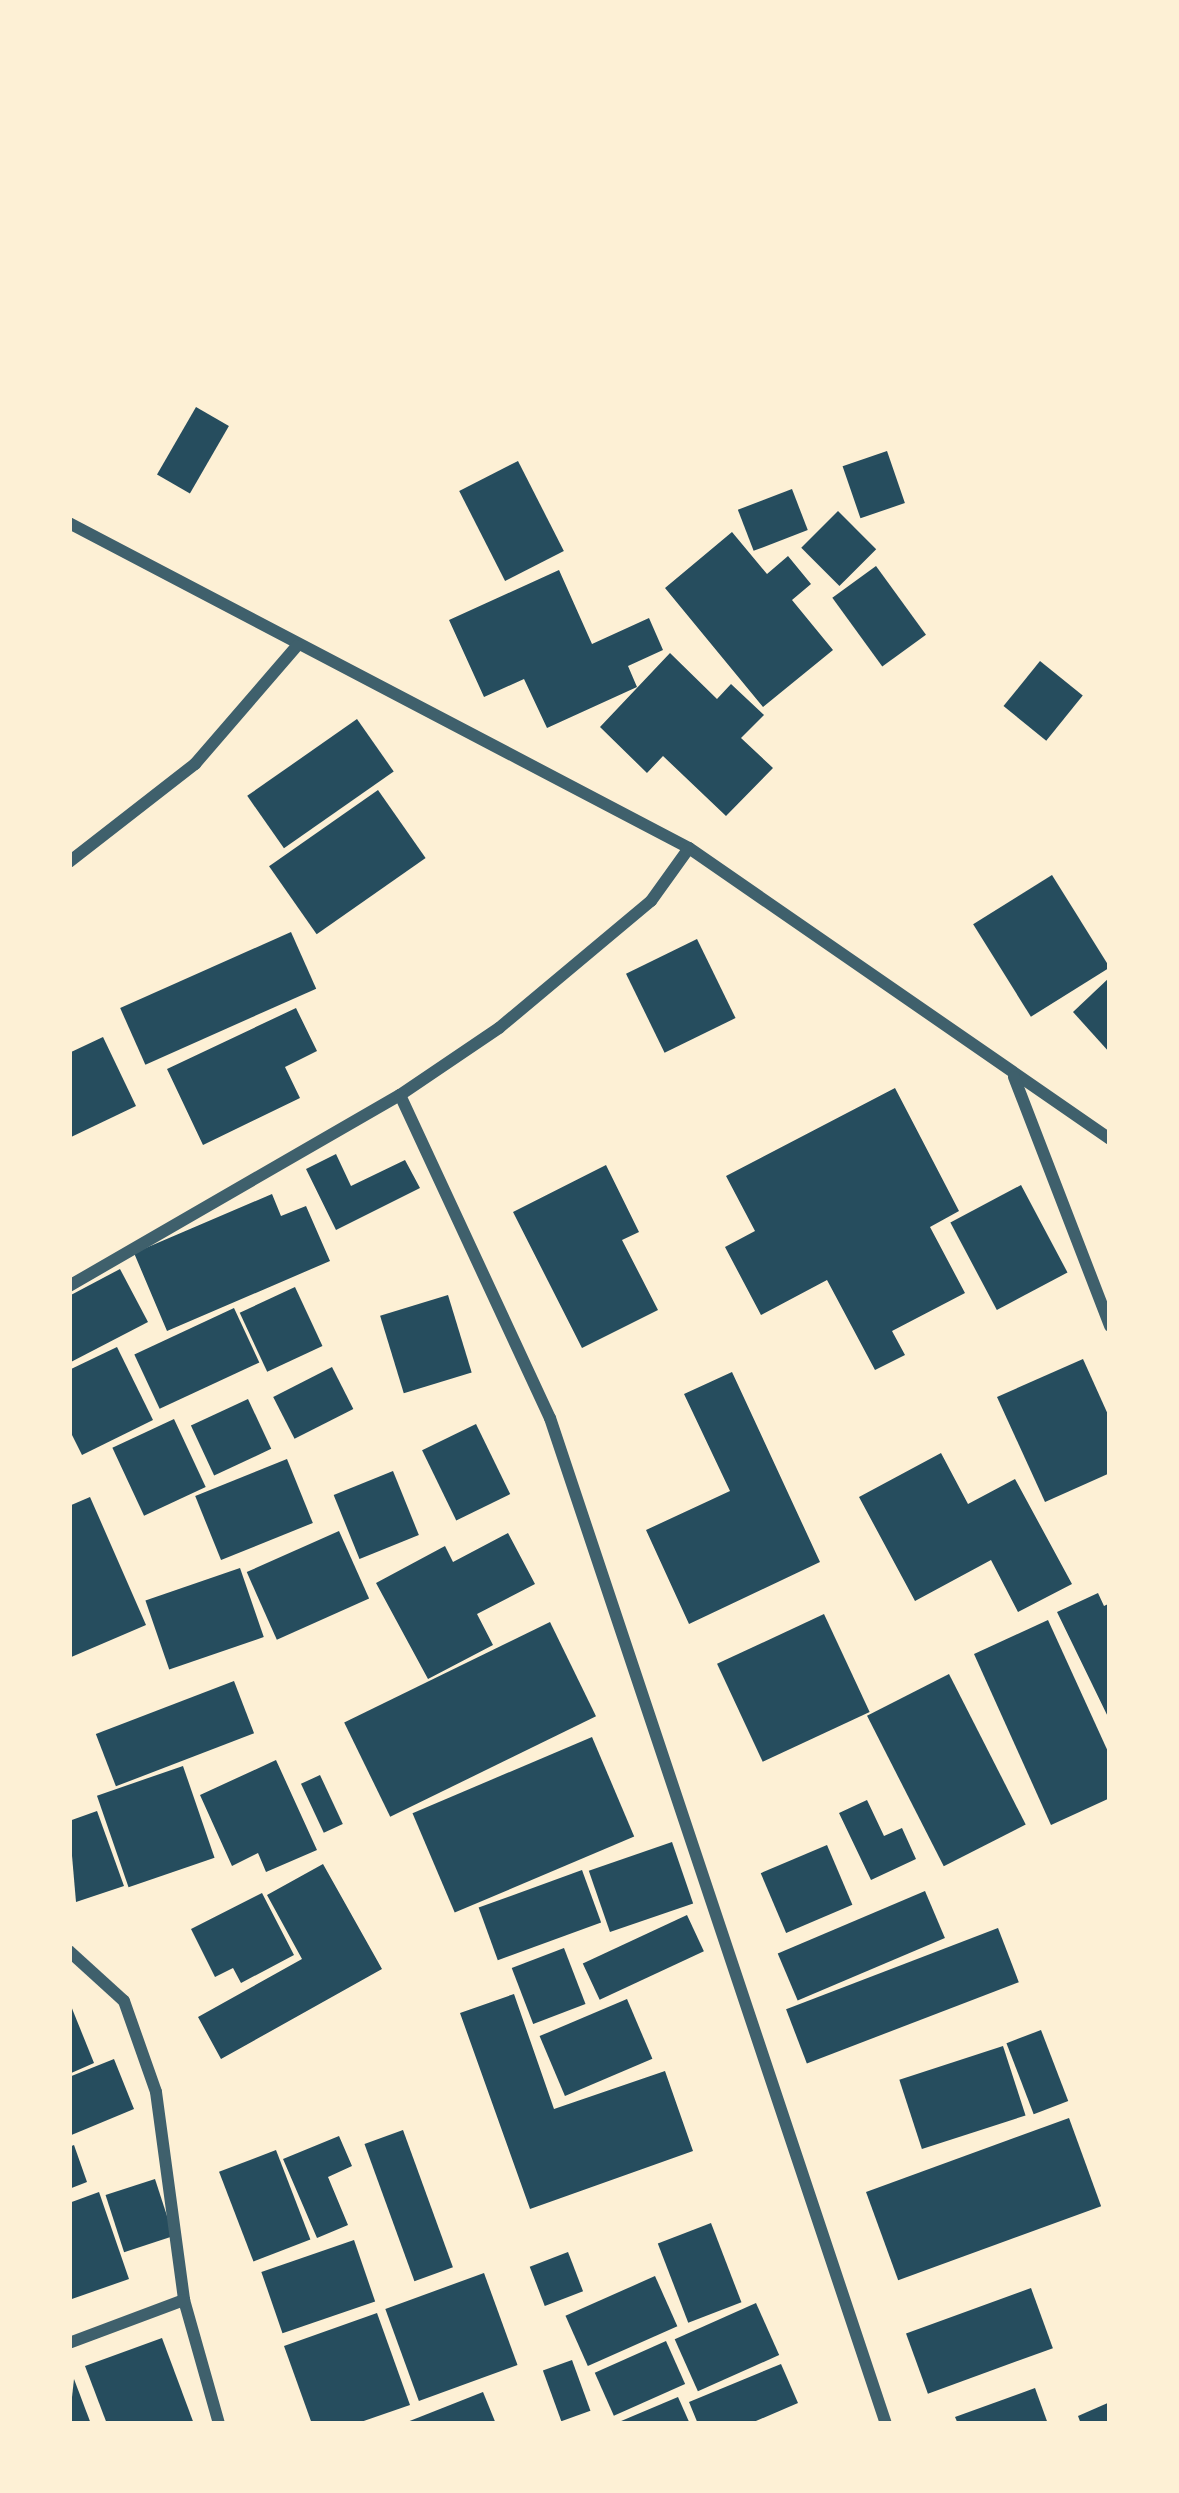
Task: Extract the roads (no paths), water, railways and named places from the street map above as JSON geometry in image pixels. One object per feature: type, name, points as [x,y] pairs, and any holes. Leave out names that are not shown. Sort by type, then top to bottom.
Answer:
[{"type":"street","points":[[69,523],[689,848],[1110,1139]]},
{"type":"street","points":[[69,862],[195,764],[297,646]]},
{"type":"street","points":[[69,1286],[400,1095],[590,955],[651,901],[689,848]]},
{"type":"street","points":[[1014,1077],[1110,1326]]},
{"type":"street","points":[[400,1095],[550,1418],[886,2424]]},
{"type":"street","points":[[69,1951],[124,2001],[157,2092],[184,2300],[218,2424]]},
{"type":"street","points":[[69,2344],[184,2300]]}]
